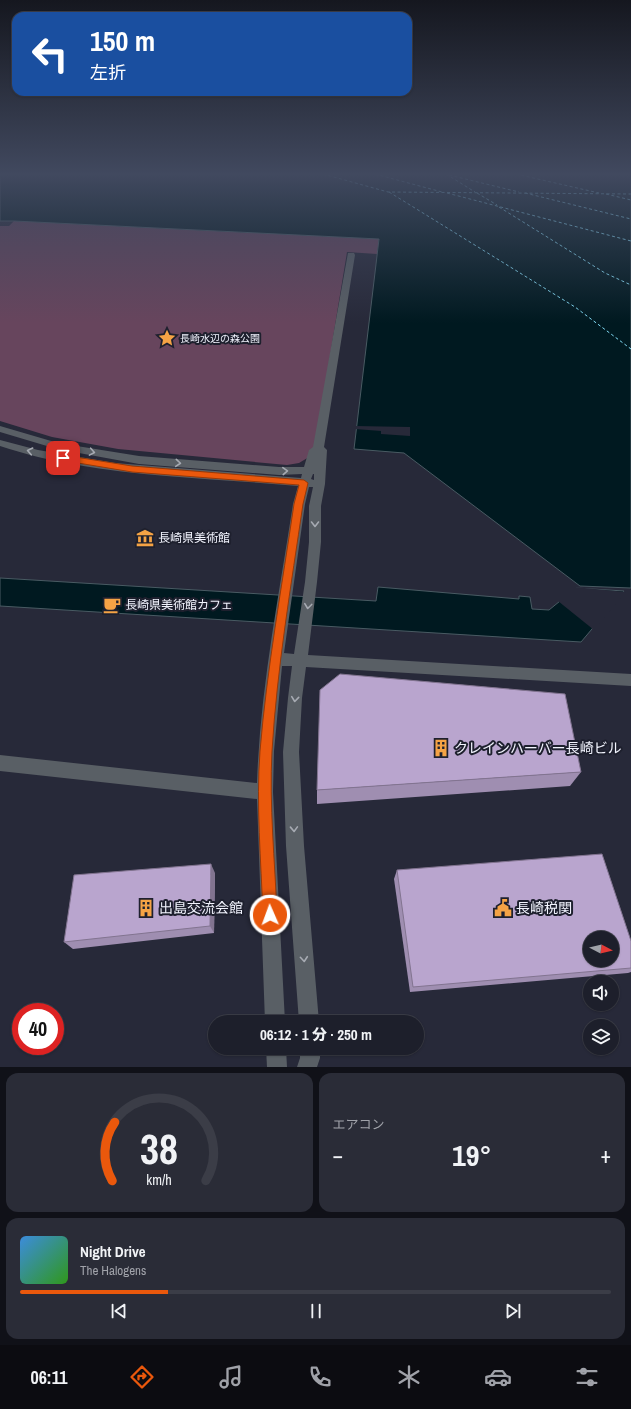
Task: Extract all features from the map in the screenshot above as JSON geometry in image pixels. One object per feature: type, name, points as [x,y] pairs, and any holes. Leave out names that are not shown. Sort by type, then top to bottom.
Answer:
[{"type":"street","points":[[308,1015],[295,846],[291,752],[295,698],[306,631],[315,542],[315,506],[319,484],[314,470],[314,450],[318,449],[351,256]]},
{"type":"street","points":[[0,429],[57,446],[139,460],[279,471],[314,470]]},
{"type":"street","points":[[0,443],[50,456],[132,469],[319,484]]},
{"type":"street","points":[[275,1015],[265,792],[266,751],[276,659],[298,504],[304,483],[314,470]]},
{"type":"street","points":[[276,659],[631,680]]},
{"type":"street","points":[[0,763],[265,792]]},
{"type":"street","points":[[276,1055],[277,1067]]},
{"type":"street","points":[[307,1067],[310,1055]]},
{"type":"shaded area","name":"長崎水辺の森公園","points":[[11,224],[71,224],[379,239],[377,254],[347,252],[314,454],[299,463],[287,465],[118,449],[52,437],[0,421],[0,226],[9,226]]},
{"type":"water","points":[[71,224],[631,224],[631,588],[580,586],[404,453],[354,449],[379,239]]},
{"type":"water","points":[[0,578],[376,601],[378,587],[519,599],[519,596],[530,597],[532,609],[549,610],[576,588],[624,591],[581,642],[0,606]]},
{"type":"pier","points":[[355,426],[410,427],[410,436],[381,434],[381,431],[355,429]]},
{"type":"pier","points":[[574,587],[626,592],[594,630],[558,601]]},
{"type":"building","name":"クレインハーバー長崎ビル","points":[[340,674],[565,694],[581,772],[317,790],[320,690]]},
{"type":"building","name":"長崎税関","points":[[602,854],[631,941],[631,968],[413,987],[397,870]]},
{"type":"building","name":"出島交流会館","points":[[211,864],[210,926],[64,942],[74,875]]},
{"type":"ferry route","points":[[440,224],[575,307],[631,349]]},
{"type":"ferry route","points":[[526,224],[605,273],[631,285]]},
{"type":"ferry route","points":[[565,224],[631,241]]},
{"type":"place","name":"長崎水辺の森公園","points":[[167,338]]},
{"type":"place","name":"長崎県美術館","points":[[145,538]]},
{"type":"place","name":"長崎県美術館カフェ","points":[[112,605]]},
{"type":"place","name":"クレインハーバー長崎ビル","points":[[441,748]]},
{"type":"place","name":"出島交流会館","points":[[146,908]]},
{"type":"place","name":"長崎税関","points":[[503,908]]},
{"type":"route","points":[[63,458],[132,469],[304,483],[298,504],[294,542],[276,659],[266,751],[265,792],[270,915]]}]
